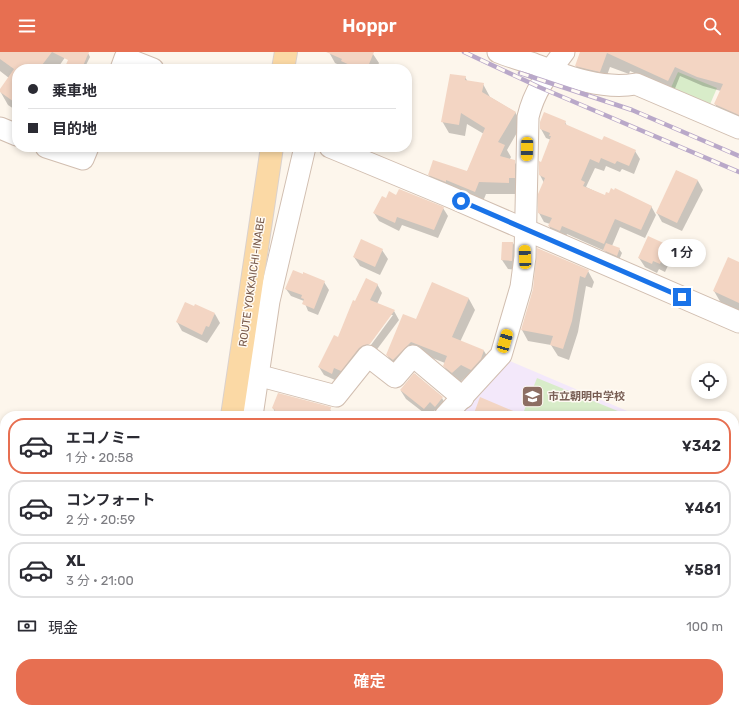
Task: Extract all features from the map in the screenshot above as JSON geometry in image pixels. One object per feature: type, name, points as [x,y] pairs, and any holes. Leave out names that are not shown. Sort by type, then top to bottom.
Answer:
[{"type":"main road","points":[[284,64],[286,52]]},
{"type":"main road","name":"ROUTE YOKKAICHI-INABE","points":[[233,411],[271,152]]},
{"type":"street","points":[[498,52],[550,71],[603,86],[624,86],[636,84],[739,128]]},
{"type":"street","points":[[450,411],[501,355],[521,287],[525,257],[528,117],[531,104],[539,86],[564,52]]},
{"type":"street","points":[[123,64],[125,58],[140,64]]},
{"type":"street","points":[[0,128],[12,134]]},
{"type":"street","points":[[61,152],[83,159],[86,152]]},
{"type":"street","points":[[253,411],[257,375],[278,259],[303,152]]},
{"type":"street","points":[[342,152],[525,228],[739,322]]},
{"type":"street","points":[[257,375],[336,396],[368,356],[395,377],[413,356],[463,398]]},
{"type":"shaded area","name":"市立朝明中学校","points":[[503,358],[627,411],[459,411]]},
{"type":"green space","points":[[678,72],[717,88],[708,109],[669,92]]},
{"type":"green space","points":[[537,378],[618,411],[524,411]]},
{"type":"building","points":[[0,52],[52,52],[43,64],[12,64],[12,68],[0,59]]},
{"type":"building","points":[[52,52],[89,52],[84,64],[66,64],[68,60]]},
{"type":"building","points":[[326,52],[374,52],[369,64],[348,64],[341,61],[342,59]]},
{"type":"building","points":[[580,52],[739,52],[739,115],[714,104],[723,84],[697,77],[675,67],[668,81],[607,53],[600,72],[575,66]]},
{"type":"building","points":[[12,72],[12,100],[0,92],[0,89]]},
{"type":"building","points":[[450,74],[466,76],[465,80],[484,83],[482,92],[516,112],[498,142],[505,145],[500,156],[515,160],[515,178],[509,178],[509,183],[479,182],[475,192],[446,180],[446,182],[428,175],[433,160],[467,171],[485,128],[461,113],[459,125],[441,122]]},
{"type":"building","points":[[544,112],[566,121],[565,124],[602,140],[604,136],[636,150],[629,166],[617,161],[615,164],[601,158],[599,163],[590,159],[581,180],[585,182],[583,186],[605,195],[606,192],[609,193],[611,188],[614,190],[615,188],[652,206],[641,230],[615,219],[604,244],[562,226],[560,231],[548,226],[552,218],[538,213],[538,194],[545,178],[539,175],[539,161],[541,162],[551,136],[549,136],[550,133],[540,129],[540,122]]},
{"type":"building","points":[[676,170],[698,180],[677,223],[656,213]]},
{"type":"building","points":[[399,189],[444,207],[434,230],[397,217],[395,223],[373,213],[382,196],[386,198],[389,191],[396,195]]},
{"type":"building","points":[[648,236],[668,245],[660,264],[653,261],[652,264],[638,258]]},
{"type":"building","points":[[361,239],[383,249],[375,267],[353,257]]},
{"type":"building","points":[[502,242],[513,242],[512,261],[501,260]]},
{"type":"building","points":[[606,243],[620,248],[617,256],[603,250]]},
{"type":"building","points":[[537,248],[589,270],[585,278],[580,276],[572,321],[563,349],[550,345],[553,336],[521,330],[533,289]]},
{"type":"building","points":[[728,257],[739,262],[739,303],[713,291]]},
{"type":"building","points":[[293,270],[303,274],[303,272],[325,281],[314,309],[302,304],[304,299],[301,298],[302,295],[285,289]]},
{"type":"building","points":[[366,278],[378,284],[370,300],[395,310],[370,344],[359,348],[341,371],[334,368],[332,374],[318,367],[334,335],[338,337],[353,300],[355,301]]},
{"type":"building","points":[[432,282],[469,298],[452,337],[484,350],[481,359],[471,370],[461,365],[452,373],[443,366],[447,356],[411,342],[393,360],[386,355],[403,314],[416,319]]},
{"type":"building","points":[[185,302],[194,306],[195,304],[215,313],[209,327],[206,326],[202,335],[176,322]]},
{"type":"building","points":[[414,373],[443,397],[435,407],[430,402],[424,409],[400,390]]},
{"type":"building","points":[[278,393],[331,407],[330,411],[275,411],[272,408]]},
{"type":"building","points":[[480,397],[513,411],[475,411]]},
{"type":"railway","points":[[464,52],[539,87],[739,172]]},
{"type":"railway","points":[[520,73],[632,110],[739,156]]},
{"type":"place","name":"市立朝明中学校","points":[[533,396]]},
{"type":"route","points":[[461,201],[682,297]]}]
